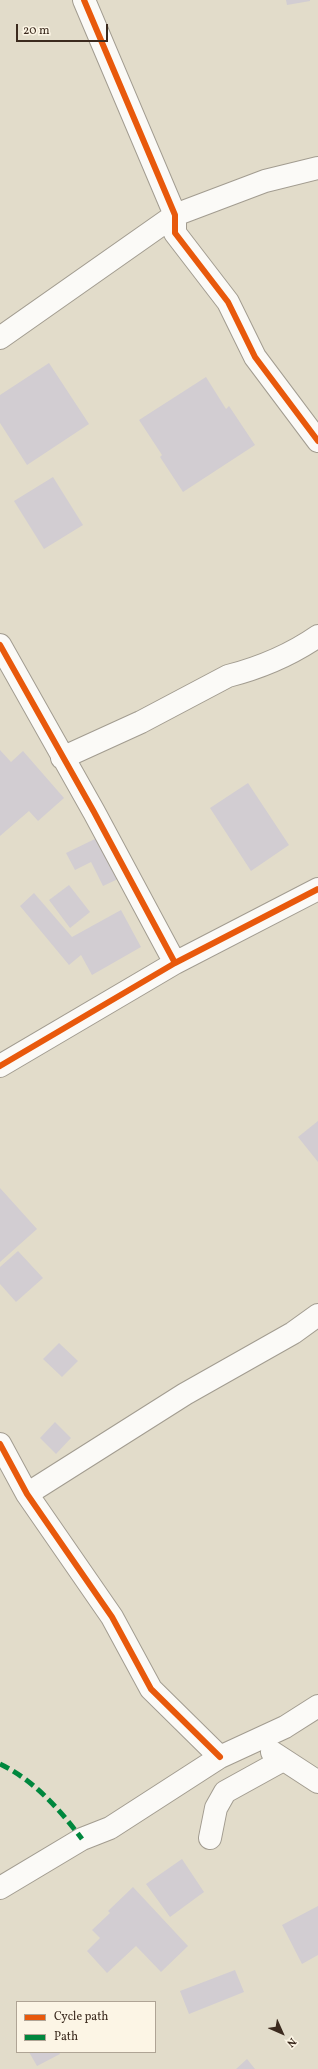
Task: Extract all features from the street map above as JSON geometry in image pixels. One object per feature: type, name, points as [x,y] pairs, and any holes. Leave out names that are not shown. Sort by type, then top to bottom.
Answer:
[{"type":"street","points":[[84,0],[175,215],[175,233],[228,302],[255,357],[318,441]]},
{"type":"street","points":[[0,338],[175,215],[265,181],[318,168]]},
{"type":"street","points":[[62,758],[141,722],[228,676],[244,672],[298,648],[318,636]]},
{"type":"street","points":[[0,645],[62,758],[94,812],[175,963]]},
{"type":"street","points":[[0,1066],[175,963],[318,889]]},
{"type":"street","points":[[27,1494],[185,1394],[293,1332],[318,1315]]},
{"type":"street","points":[[0,1444],[5,1468],[27,1494],[112,1617],[152,1689],[220,1757]]},
{"type":"street","points":[[0,1888],[82,1839],[110,1828],[220,1757],[285,1727],[318,1706]]},
{"type":"street","points":[[258,1739],[283,1760],[318,1782]]},
{"type":"street","points":[[210,1838],[216,1808],[225,1792],[283,1760]]},
{"type":"building","points":[[286,0],[310,0],[310,1],[287,5]]},
{"type":"building","points":[[49,363],[89,424],[27,465],[0,423],[0,395]]},
{"type":"building","points":[[206,377],[226,409],[229,406],[255,445],[183,492],[160,457],[162,455],[139,420]]},
{"type":"building","points":[[53,477],[83,525],[44,549],[14,501]]},
{"type":"building","points":[[0,750],[11,762],[23,751],[64,798],[38,821],[29,811],[0,836]]},
{"type":"building","points":[[248,783],[289,845],[251,871],[210,808]]},
{"type":"building","points":[[99,837],[120,878],[103,886],[91,862],[75,870],[66,853]]},
{"type":"building","points":[[69,885],[90,912],[70,928],[49,900]]},
{"type":"building","points":[[34,893],[72,937],[121,910],[141,947],[92,975],[81,955],[69,965],[20,906]]},
{"type":"building","points":[[318,1121],[318,1162],[298,1137]]},
{"type":"building","points":[[0,1188],[37,1229],[0,1262]]},
{"type":"building","points":[[18,1251],[43,1278],[16,1302],[0,1284],[0,1267]]},
{"type":"building","points":[[59,1343],[78,1361],[62,1377],[43,1359]]},
{"type":"building","points":[[55,1422],[71,1438],[56,1454],[40,1438]]},
{"type":"building","points":[[182,1859],[204,1892],[170,1917],[146,1884]]},
{"type":"building","points":[[133,1887],[188,1946],[161,1972],[136,1946],[107,1973],[87,1951],[100,1938],[92,1930],[110,1913],[108,1911]]},
{"type":"building","points":[[318,1906],[318,1955],[302,1964],[282,1925]]},
{"type":"building","points":[[235,1970],[244,1992],[189,2014],[180,1991]]},
{"type":"building","points":[[30,2053],[60,2053],[60,2054],[37,2066]]},
{"type":"building","points":[[247,2059],[255,2069],[236,2069]]},
{"type":"marked path","points":[[0,1764],[24,1778],[46,1797],[65,1817],[82,1839]]},
{"type":"cycle path","points":[[84,0],[175,215],[175,233],[228,302],[255,357],[318,441]]},
{"type":"cycle path","points":[[0,645],[94,812],[175,963]]},
{"type":"cycle path","points":[[0,1066],[175,963],[318,889]]},
{"type":"cycle path","points":[[0,1444],[27,1494],[112,1617],[151,1689],[220,1757]]}]
